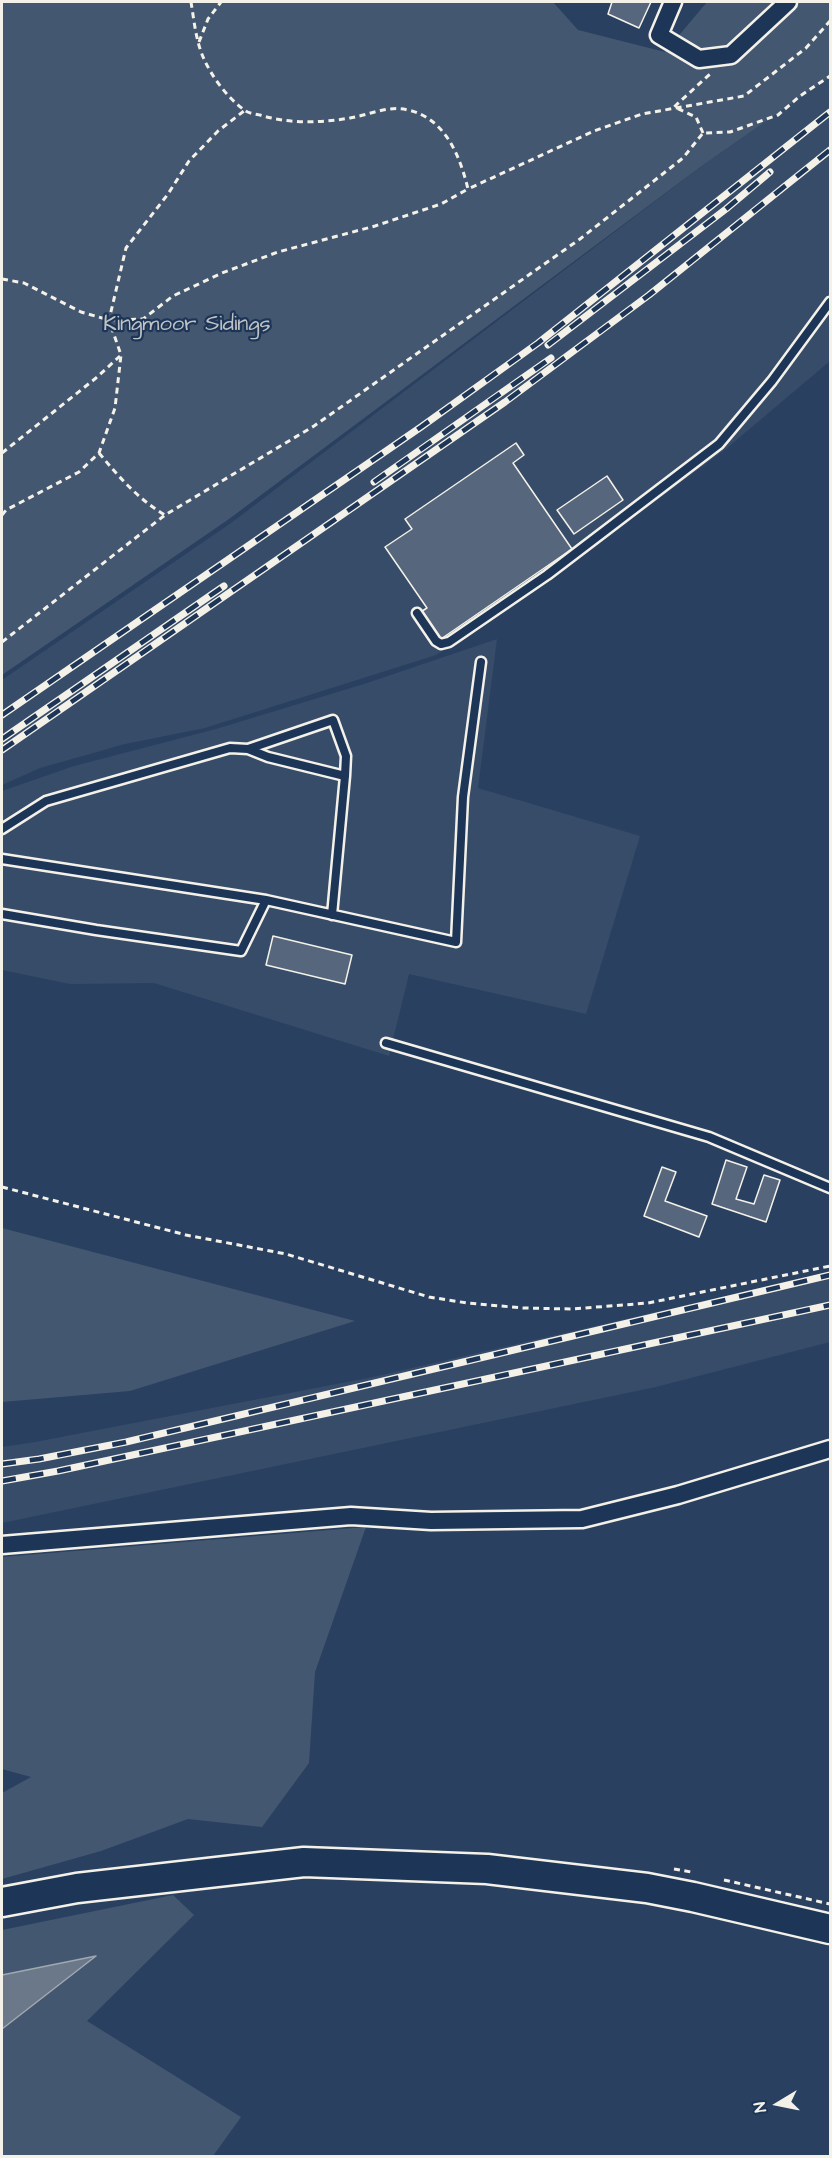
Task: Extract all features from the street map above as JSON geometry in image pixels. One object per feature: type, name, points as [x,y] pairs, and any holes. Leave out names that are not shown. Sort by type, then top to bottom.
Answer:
[{"type":"highway","points":[[2,1902],[77,1888],[304,1862],[487,1869],[647,1888],[831,1929]]},
{"type":"street","points":[[673,2],[659,35],[699,59],[731,54],[788,2]]},
{"type":"street","points":[[2,1545],[351,1516],[431,1521],[582,1519],[678,1496],[831,1449]]},
{"type":"lane","points":[[417,613],[436,641],[441,644],[449,642],[547,575],[643,504],[719,444],[772,381],[831,302]]},
{"type":"lane","points":[[2,859],[266,900],[456,942],[463,797],[481,663]]},
{"type":"lane","points":[[248,749],[333,720],[346,756],[333,915]]},
{"type":"lane","points":[[2,829],[46,801],[230,748],[248,749],[268,757],[345,776]]},
{"type":"lane","points":[[2,914],[241,951],[266,900]]},
{"type":"lane","points":[[386,1043],[709,1137],[831,1188]]},
{"type":"path","points":[[191,2],[198,44],[204,60],[222,89],[244,111],[274,120],[311,123],[353,118],[380,110],[408,109],[430,119],[446,135],[461,162],[468,189]]},
{"type":"path","points":[[198,44],[208,19],[221,2]]},
{"type":"path","points":[[2,279],[24,283],[81,312],[110,320],[143,319],[172,296],[222,273],[278,252],[375,226],[430,207],[594,131],[642,114],[744,96],[806,48],[831,21]]},
{"type":"path","points":[[674,107],[731,54]]},
{"type":"path","points":[[2,642],[165,515],[314,426],[580,239],[683,158],[704,133],[730,132],[778,115],[800,96],[831,76]]},
{"type":"path","points":[[674,107],[696,117],[704,133]]},
{"type":"path","points":[[2,515],[6,510],[79,472],[99,453],[115,408],[121,355],[110,320],[126,248],[168,194],[189,161],[218,131],[244,111]]},
{"type":"path","points":[[2,453],[96,378],[121,355]]},
{"type":"path","points":[[99,453],[145,503],[165,515]]},
{"type":"path","points":[[2,1187],[186,1235],[286,1254],[429,1297],[467,1303],[572,1309],[648,1303],[831,1266]]},
{"type":"shaded area","points":[[830,77],[830,361],[727,448],[587,552],[436,655],[205,728],[125,744],[40,768],[2,785],[2,680],[231,523],[703,165]]},
{"type":"shaded area","points":[[497,639],[478,788],[640,836],[586,1014],[409,974],[389,1056],[154,983],[70,984],[2,970],[2,791],[74,766],[216,729],[367,683]]},
{"type":"shaded area","points":[[830,1272],[830,1342],[656,1387],[2,1523],[2,1447],[373,1377]]},
{"type":"shaded area","points":[[96,1956],[2,2029],[2,1975]]},
{"type":"green space","name":"Kingmoor Sidings","points":[[2,2],[553,2],[578,30],[665,52],[707,2],[830,2],[830,77],[703,165],[229,519],[2,675]]},
{"type":"green space","points":[[2,1228],[355,1321],[130,1391],[2,1402]]},
{"type":"green space","points":[[366,1527],[315,1672],[309,1763],[262,1827],[188,1819],[101,1851],[2,1879],[2,1793],[31,1777],[2,1769],[2,1557]]},
{"type":"green space","points":[[173,1895],[194,1915],[87,2021],[241,2117],[213,2156],[2,2156],[2,1930]]},
{"type":"building","points":[[612,2],[651,2],[639,28],[608,14]]},
{"type":"building","points":[[516,443],[524,455],[513,463],[572,549],[438,641],[419,613],[427,608],[385,547],[412,529],[405,519]]},
{"type":"building","points":[[607,476],[623,500],[574,534],[557,510]]},
{"type":"building","points":[[273,936],[352,955],[345,984],[266,965]]},
{"type":"building","points":[[726,1160],[747,1167],[736,1199],[754,1204],[764,1175],[780,1180],[766,1222],[712,1204]]},
{"type":"building","points":[[662,1167],[676,1172],[665,1201],[707,1216],[699,1237],[644,1216]]},
{"type":"railway","points":[[2,715],[421,427],[538,343],[830,112]]},
{"type":"railway","points":[[2,750],[505,402],[649,295],[830,150]]},
{"type":"railway","points":[[548,345],[726,209],[770,172]]},
{"type":"railway","points":[[374,482],[551,358]]},
{"type":"railway","points":[[2,739],[224,586]]},
{"type":"railway","points":[[2,1464],[126,1442],[830,1275]]},
{"type":"railway","points":[[2,1481],[58,1471],[830,1305]]}]
